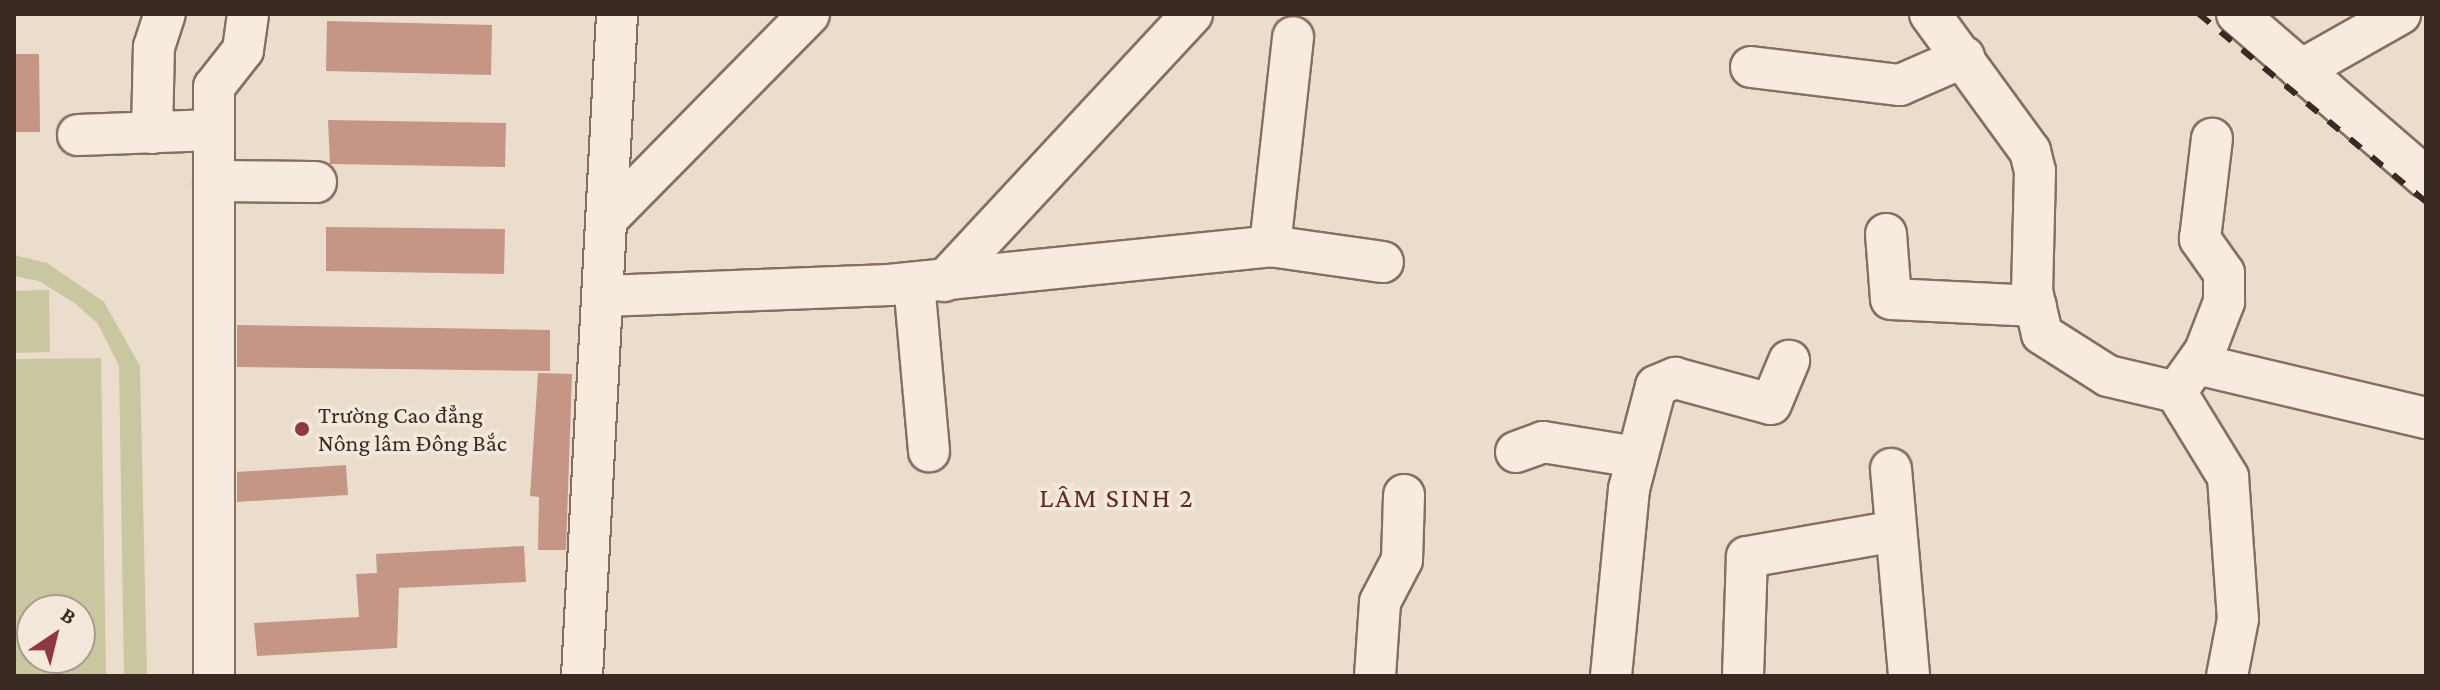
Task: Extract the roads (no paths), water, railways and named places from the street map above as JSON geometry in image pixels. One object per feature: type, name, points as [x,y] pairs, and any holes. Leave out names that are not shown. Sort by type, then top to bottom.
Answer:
[{"type":"street","points":[[152,133],[154,47],[165,14]]},
{"type":"street","points":[[214,676],[214,87],[243,50],[248,14]]},
{"type":"street","points":[[582,676],[605,296],[617,14]]},
{"type":"street","points":[[608,218],[809,14]]},
{"type":"street","points":[[929,451],[929,282],[1192,14]]},
{"type":"street","points":[[1930,14],[2030,151],[2036,306],[2042,334],[2090,367],[2186,378],[2426,418]]},
{"type":"street","points":[[2237,14],[2426,178]]},
{"type":"street","points":[[2301,70],[2400,14]]},
{"type":"street","points":[[1270,246],[1293,37]]},
{"type":"street","points":[[1751,67],[1900,85],[1964,57]]},
{"type":"street","points":[[78,135],[214,130]]},
{"type":"street","points":[[2212,139],[2200,239],[2224,273],[2225,288],[2186,378],[2232,492],[2238,619],[2227,676]]},
{"type":"street","points":[[214,181],[316,182]]},
{"type":"street","points":[[1886,234],[1891,299],[2036,306]]},
{"type":"street","points":[[605,296],[929,282],[1270,246],[1383,262]]},
{"type":"street","points":[[1611,676],[1636,457],[1650,400],[1664,380],[1771,404],[1789,361]]},
{"type":"street","points":[[1516,452],[1543,442],[1636,457]]},
{"type":"street","points":[[1891,469],[1909,676]]},
{"type":"street","points":[[1375,676],[1380,602],[1402,560],[1404,495]]},
{"type":"street","points":[[1743,676],[1747,557],[1896,531]]},
{"type":"railway","points":[[2199,14],[2426,202]]},
{"type":"place","name":"Trường Cao đẳng Nông lâm Đông Bắc","points":[[302,429]]},
{"type":"district","name":"LÂM SINH 2","points":[[1117,498]]}]
